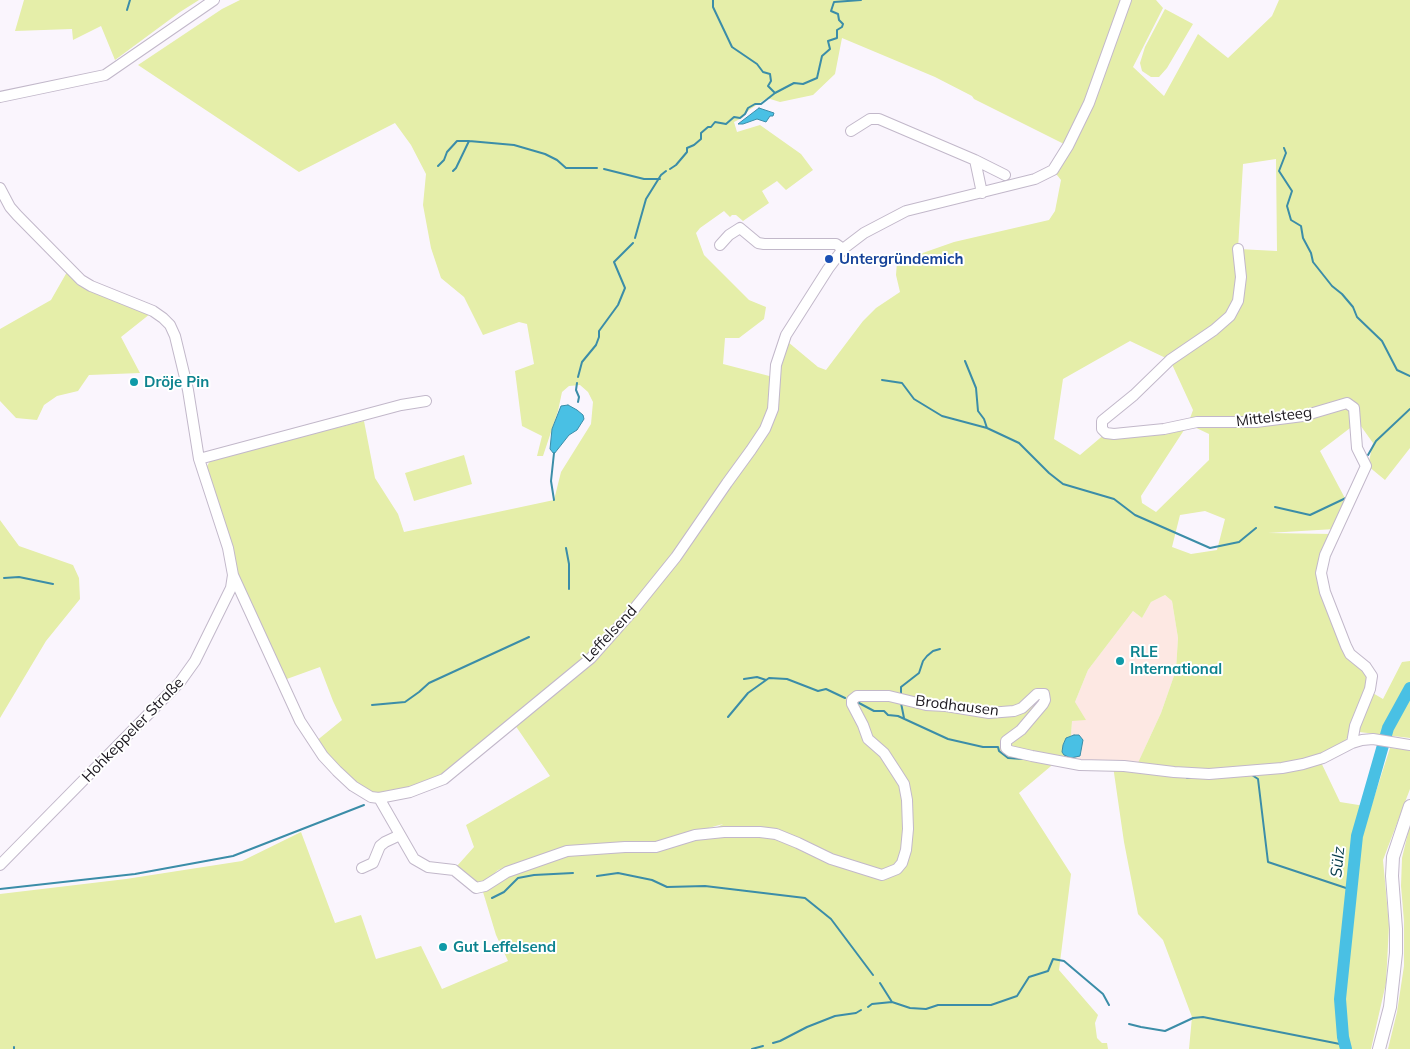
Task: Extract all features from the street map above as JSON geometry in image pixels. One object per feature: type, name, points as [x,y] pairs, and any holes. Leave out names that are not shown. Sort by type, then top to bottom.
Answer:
[{"type":"main road","points":[[1379,1049],[1390,1007],[1396,953],[1392,876],[1393,857],[1410,806]]},
{"type":"street","points":[[0,98],[105,75],[214,0]]},
{"type":"street","points":[[720,245],[729,235],[740,228],[758,243],[836,244],[843,249],[864,233],[906,211],[1035,179],[1053,170],[1068,146],[1089,103],[1126,0]]},
{"type":"street","points":[[851,130],[870,119],[879,119],[975,160],[1005,175]]},
{"type":"street","points":[[975,160],[982,193]]},
{"type":"street","name":"Hohkeppeler Straße","points":[[0,188],[10,207],[17,215],[81,280],[91,286],[153,311],[170,325],[175,336],[188,390],[200,459],[228,548],[233,575],[231,588],[195,660],[180,682],[0,865]]},
{"type":"street","name":"Leffelsend","points":[[379,798],[410,792],[444,779],[590,658],[630,614],[691,537],[765,429],[770,418],[776,365],[786,335],[843,249]]},
{"type":"street","name":"Mittelsteeg","points":[[1238,249],[1241,277],[1238,301],[1230,316],[1214,330],[1170,360],[1134,395],[1102,421],[1102,429],[1114,434],[1164,429],[1197,422],[1256,422],[1303,416],[1347,403],[1354,408],[1357,448],[1366,466],[1325,555],[1322,573],[1325,592],[1346,646],[1350,654],[1366,666],[1372,676],[1370,689],[1355,726],[1352,743]]},
{"type":"street","points":[[200,459],[426,401]]},
{"type":"street","points":[[233,575],[306,733],[337,771],[359,790],[372,797],[379,798],[400,835],[380,846],[374,863],[362,868]]},
{"type":"street","name":"Brodhausen","points":[[400,835],[414,859],[428,867],[454,870],[476,888],[485,886],[507,872],[567,852],[625,847],[656,847],[695,835],[748,831],[776,834],[831,860],[882,875],[897,869],[902,863],[906,850],[908,829],[907,800],[904,784],[884,753],[868,739],[852,704],[852,700],[857,696],[889,696],[926,705],[946,706],[989,713],[1014,711],[1022,708],[1037,694],[1044,694],[1045,700],[1043,704],[1021,730],[1006,741],[1006,748],[1010,751],[1080,765],[1124,766],[1210,774],[1282,768],[1303,764],[1323,758],[1352,743],[1373,739],[1406,744]]},
{"type":"shaded area","points":[[1165,595],[1172,601],[1178,638],[1176,670],[1161,713],[1136,767],[1065,760],[1068,757],[1071,758],[1074,735],[1071,736],[1072,721],[1075,702],[1088,670],[1133,611],[1142,618],[1151,602]]},
{"type":"green space","points":[[24,0],[199,0],[115,60],[101,26],[73,40],[72,29],[15,31]]},
{"type":"green space","points":[[240,0],[1156,0],[1163,8],[1133,67],[1164,96],[1198,34],[1228,58],[1272,16],[1279,0],[1410,0],[1410,448],[1385,480],[1368,466],[1373,443],[1358,422],[1320,451],[1348,504],[1335,529],[1268,533],[1332,534],[1323,553],[1323,594],[1367,675],[1366,687],[1345,743],[1318,756],[1340,802],[1371,807],[1390,748],[1410,750],[1410,789],[1383,860],[1389,925],[1386,983],[1371,1049],[1189,1049],[1192,1017],[1163,940],[1138,914],[1124,842],[1113,766],[1136,767],[1161,713],[1176,670],[1178,638],[1172,601],[1165,595],[1151,602],[1142,618],[1133,611],[1088,670],[1075,702],[1086,720],[1072,721],[1071,736],[1066,738],[1062,752],[1068,757],[1065,760],[1057,761],[1019,793],[1071,874],[1059,970],[1098,1015],[1095,1023],[1097,1038],[1102,1043],[1107,1043],[1108,1049],[0,1049],[0,894],[126,879],[242,861],[301,832],[335,923],[361,915],[376,959],[421,946],[442,989],[508,961],[496,935],[483,892],[495,881],[564,848],[498,870],[485,882],[478,883],[473,881],[457,866],[474,847],[466,825],[550,776],[515,725],[594,660],[628,612],[587,655],[445,773],[430,782],[380,795],[371,793],[340,769],[315,742],[342,720],[320,667],[284,680],[238,579],[206,468],[211,459],[364,421],[375,478],[398,514],[404,532],[554,500],[561,472],[591,424],[593,402],[588,392],[580,385],[569,386],[562,392],[558,411],[543,456],[537,456],[542,436],[522,426],[515,371],[534,364],[527,324],[519,322],[483,335],[464,297],[441,278],[431,248],[423,205],[426,174],[411,145],[395,123],[299,172],[138,65],[222,9]],"holes":[[[842,38],[935,77],[972,96],[974,99],[1068,146],[1053,170],[1061,180],[1055,211],[1049,220],[954,242],[897,262],[896,275],[900,292],[876,308],[863,321],[826,370],[818,367],[788,342],[777,378],[723,364],[725,338],[739,338],[764,319],[766,307],[749,300],[704,255],[696,233],[724,211],[730,217],[736,215],[743,221],[769,203],[762,191],[777,181],[786,190],[813,170],[801,154],[760,125],[737,132],[734,122],[767,98],[780,102],[813,95],[835,74]],[[1276,159],[1277,251],[1238,249],[1243,164]],[[1130,341],[1170,360],[1193,410],[1188,424],[1106,433],[1080,455],[1054,439],[1063,379]],[[1188,424],[1209,434],[1209,460],[1156,512],[1142,503],[1141,496]],[[1205,511],[1225,519],[1217,550],[1191,554],[1172,547],[1180,515]],[[723,824],[696,839],[666,849],[694,832]]]},
{"type":"green space","points":[[1165,9],[1193,24],[1167,68],[1159,77],[1151,77],[1142,71],[1140,63],[1145,47]]},
{"type":"green space","points":[[67,272],[150,314],[121,337],[140,373],[89,375],[78,391],[57,396],[44,405],[37,420],[16,418],[0,401],[0,329],[51,300]]},
{"type":"green space","points":[[464,455],[472,484],[414,501],[405,473]]},
{"type":"green space","points":[[0,520],[19,546],[73,565],[79,578],[80,599],[46,641],[0,718]]},
{"type":"green space","points":[[1410,661],[1410,738],[1359,732],[1357,726],[1371,692],[1383,699],[1402,662]]},
{"type":"green space","points":[[1410,825],[1410,1049],[1388,1049],[1397,1012],[1404,966],[1404,921],[1401,886],[1402,858]]},
{"type":"water","points":[[759,108],[774,113],[773,116],[770,116],[766,122],[757,119],[738,124]]},
{"type":"water","points":[[568,405],[583,415],[584,419],[577,430],[569,435],[554,454],[550,449],[552,429],[561,406]]},
{"type":"water","points":[[1079,735],[1083,740],[1080,756],[1071,758],[1062,752],[1066,738]]},
{"type":"waterway","points":[[127,10],[130,0]]},
{"type":"waterway","points":[[713,0],[713,7],[732,47],[757,64],[763,72],[770,74],[771,81],[768,86],[775,93]]},
{"type":"waterway","points":[[670,169],[687,152],[687,148],[701,139],[701,133],[715,122],[726,124],[734,117],[740,118],[748,108],[755,104],[761,104],[775,93],[794,83],[803,84],[817,78],[822,56],[830,49],[828,41],[837,38],[837,30],[843,24],[839,20],[838,14],[831,11],[834,2],[861,0]]},
{"type":"waterway","points":[[438,166],[457,141],[469,141],[514,145],[545,154],[557,160],[566,168],[597,168]]},
{"type":"waterway","points":[[453,171],[469,141]]},
{"type":"waterway","points":[[1284,148],[1286,153],[1279,171],[1292,191],[1287,206],[1291,220],[1301,226],[1303,238],[1311,253],[1313,262],[1332,286],[1353,307],[1357,317],[1382,341],[1397,370],[1410,376]]},
{"type":"waterway","points":[[604,169],[644,179],[660,179]]},
{"type":"waterway","points":[[635,238],[646,199],[661,175],[666,171]]},
{"type":"waterway","points":[[578,377],[582,362],[596,345],[599,331],[618,305],[625,288],[614,262],[633,243]]},
{"type":"waterway","points":[[965,361],[976,388],[978,411],[984,419],[987,428]]},
{"type":"waterway","points":[[882,380],[902,383],[914,399],[942,416],[987,428],[1019,443],[1063,484],[1114,499],[1135,515],[1210,548],[1239,542],[1256,528]]},
{"type":"waterway","points":[[577,383],[578,402]]},
{"type":"waterway","points":[[1368,455],[1376,441],[1410,409]]},
{"type":"waterway","points":[[554,453],[551,481],[554,500]]},
{"type":"waterway","points":[[1275,507],[1310,515],[1348,497]]},
{"type":"waterway","points":[[566,548],[569,564],[569,589]]},
{"type":"waterway","points":[[4,578],[19,577],[53,584]]},
{"type":"waterway","points":[[372,705],[405,702],[429,683],[529,637]]},
{"type":"waterway","points":[[901,695],[901,687],[919,673],[927,656],[933,651],[940,649]]},
{"type":"waterway","points":[[744,679],[757,677],[766,680]]},
{"type":"waterway","points":[[728,717],[748,693],[769,678],[787,679],[818,691],[826,689],[845,698]]},
{"type":"waterway","name":"Sülz","points":[[1346,1049],[1343,1037],[1340,999],[1357,836],[1388,728],[1410,688]]},
{"type":"waterway","points":[[859,703],[874,711],[884,711],[888,715],[898,716],[948,739],[983,747],[998,747],[999,751],[1008,758],[1023,759]]},
{"type":"waterway","points":[[901,703],[904,718]]},
{"type":"waterway","points":[[1252,775],[1258,779],[1268,862],[1352,890]]},
{"type":"waterway","points":[[1187,778],[1202,778]]},
{"type":"waterway","points":[[0,889],[135,874],[233,856],[364,805]]},
{"type":"waterway","points":[[492,898],[504,892],[518,878],[534,875],[573,873]]},
{"type":"waterway","points":[[597,876],[618,873],[652,880],[667,887],[705,886],[805,898],[831,919],[873,975]]},
{"type":"waterway","points":[[880,983],[892,1002],[910,1008],[926,1009],[938,1005],[991,1005],[1017,996],[1029,977],[1048,971],[1053,959],[1064,961],[1103,994],[1109,1005]]},
{"type":"waterway","points":[[868,1007],[872,1004],[892,1002]]},
{"type":"waterway","points":[[773,1043],[835,1016],[856,1013],[861,1010]]},
{"type":"waterway","points":[[1129,1024],[1165,1031],[1193,1018],[1203,1017],[1345,1045]]},
{"type":"waterway","points":[[752,1049],[763,1046]]},
{"type":"place","name":"Untergründemich","points":[[829,259]]},
{"type":"place","name":"Dröje Pin","points":[[134,382]]},
{"type":"place","name":"RLE International","points":[[1120,661]]},
{"type":"place","name":"Gut Leffelsend","points":[[443,947]]}]
